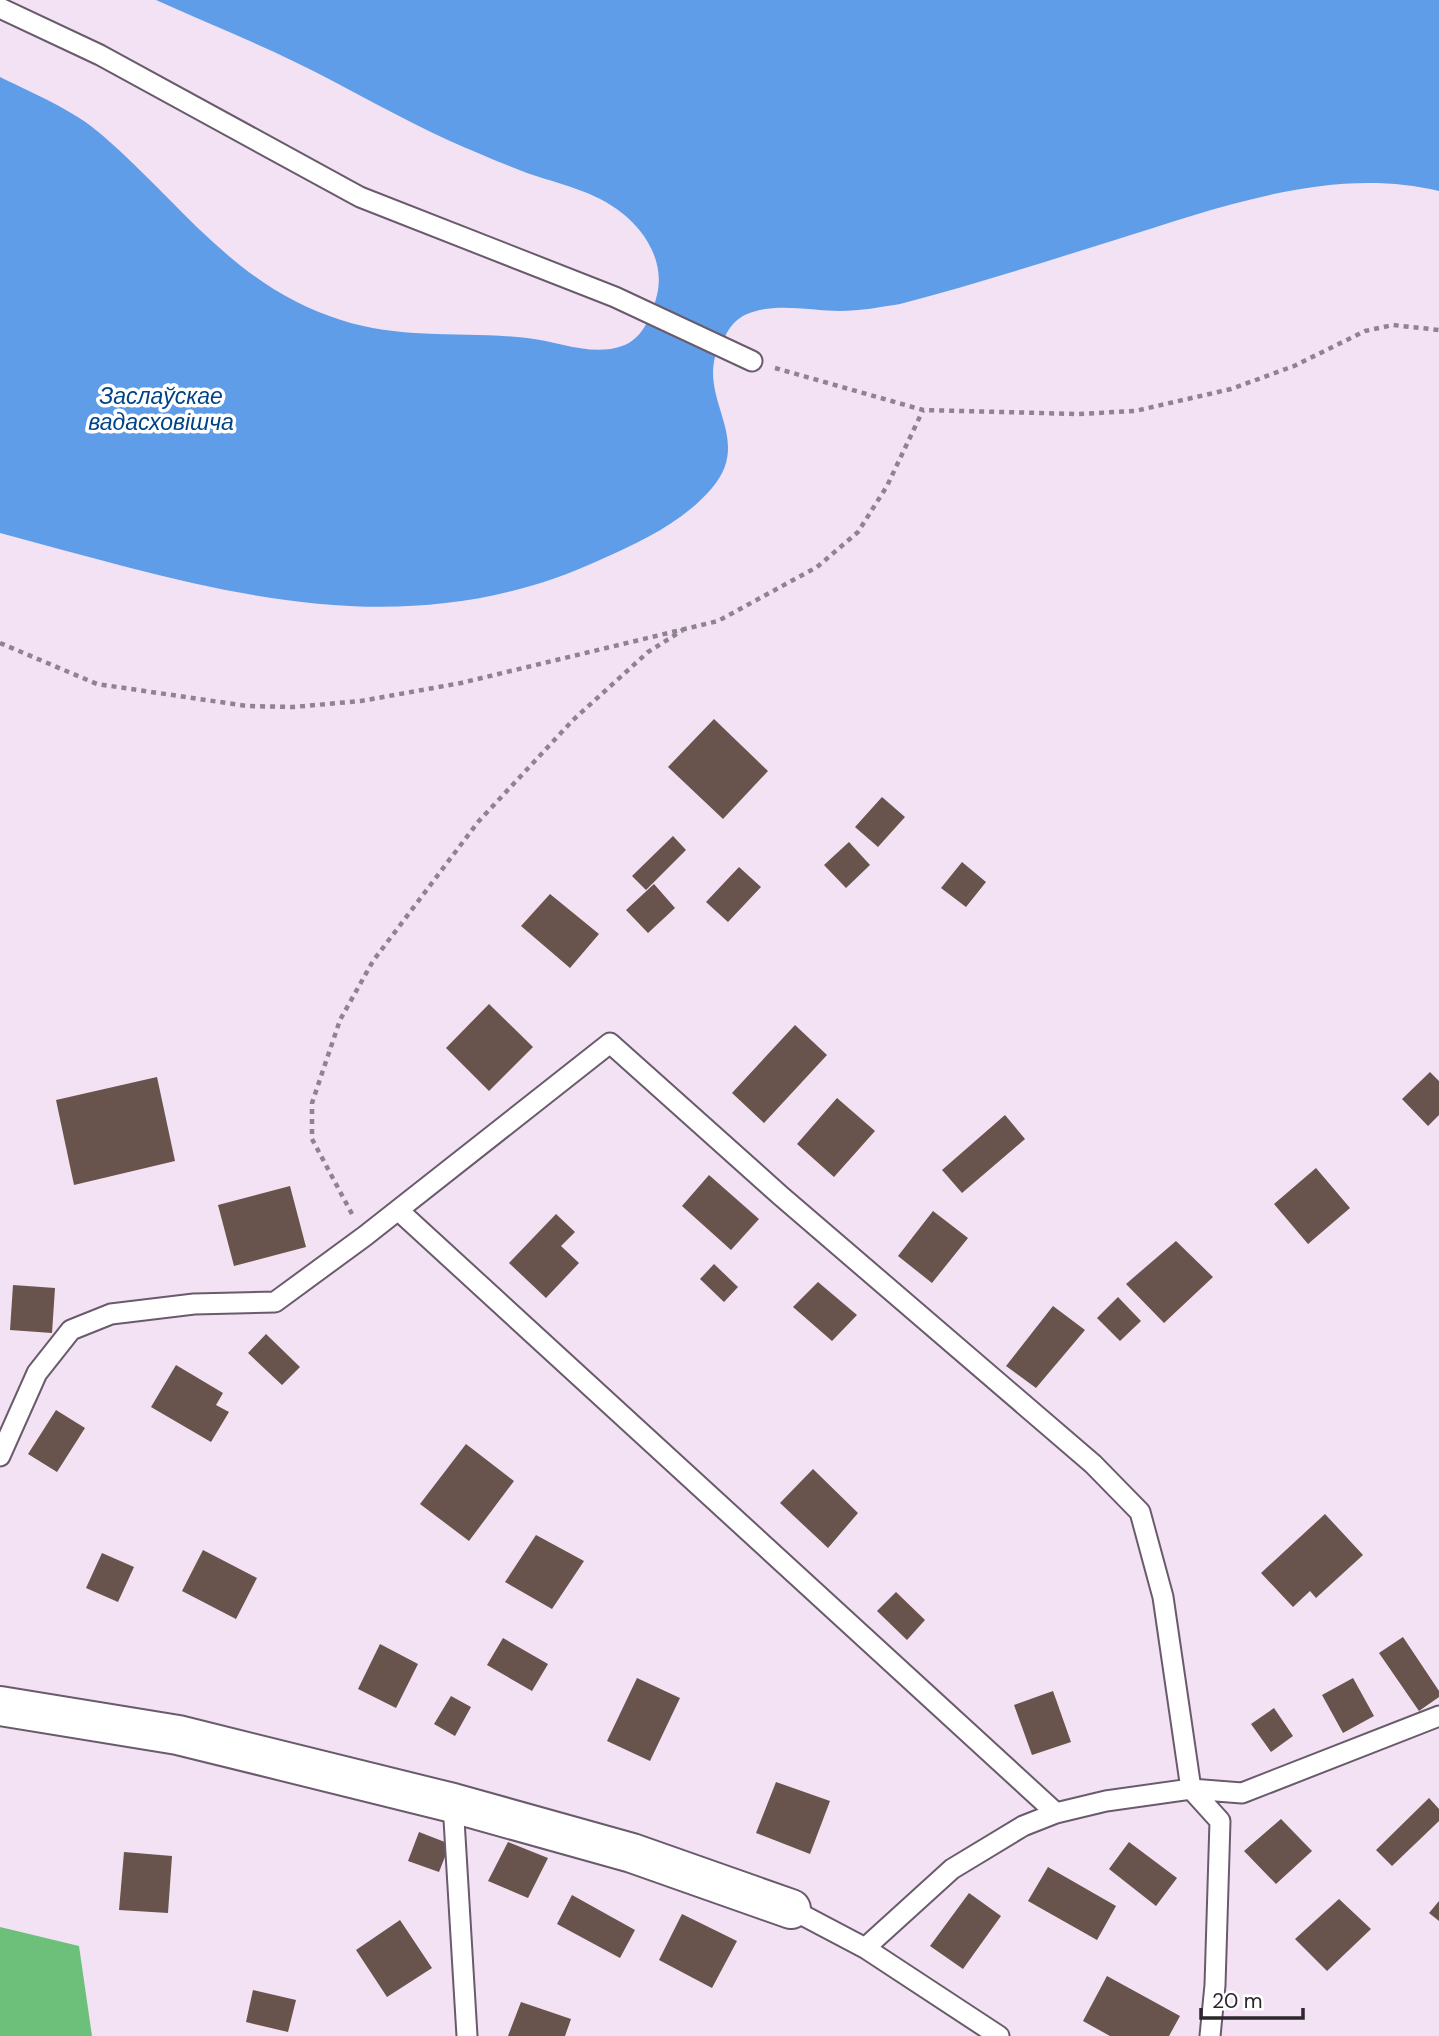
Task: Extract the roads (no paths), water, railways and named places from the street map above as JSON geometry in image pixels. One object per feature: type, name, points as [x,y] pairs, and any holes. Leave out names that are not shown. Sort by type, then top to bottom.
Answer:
[{"type":"street","points":[[0,1706],[177,1735],[453,1803],[632,1853],[791,1909]]},
{"type":"lane","points":[[0,8],[100,55],[360,197],[615,297],[752,361]]},
{"type":"lane","points":[[0,1456],[37,1373],[71,1330],[111,1314],[194,1304],[275,1302],[365,1236],[610,1043],[781,1196],[1093,1464],[1140,1512],[1163,1597],[1191,1789],[1220,1821],[1215,1985],[1210,2036]]},
{"type":"lane","points":[[398,1210],[1056,1812]]},
{"type":"lane","points":[[865,1948],[952,1869],[1023,1826],[1056,1812],[1107,1801],[1191,1789],[1242,1793],[1439,1716]]},
{"type":"lane","points":[[453,1803],[467,2036]]},
{"type":"lane","points":[[791,1909],[865,1948],[999,2036]]},
{"type":"water","name":"Заслаўскае вадасховішча","points":[[156,0],[1439,0],[1439,191],[1399,184],[1358,183],[1275,194],[1194,215],[900,304],[848,311],[793,308],[758,310],[740,318],[731,326],[715,357],[715,391],[727,438],[728,454],[723,471],[701,500],[675,521],[647,538],[602,559],[526,587],[450,603],[375,607],[301,602],[226,590],[151,573],[0,533],[0,77],[53,103],[91,126],[131,161],[212,241],[270,287],[341,320],[410,333],[503,336],[587,349],[611,349],[630,342],[647,323],[658,290],[658,268],[645,237],[638,228],[622,213],[600,199],[450,141],[295,62]]}]
